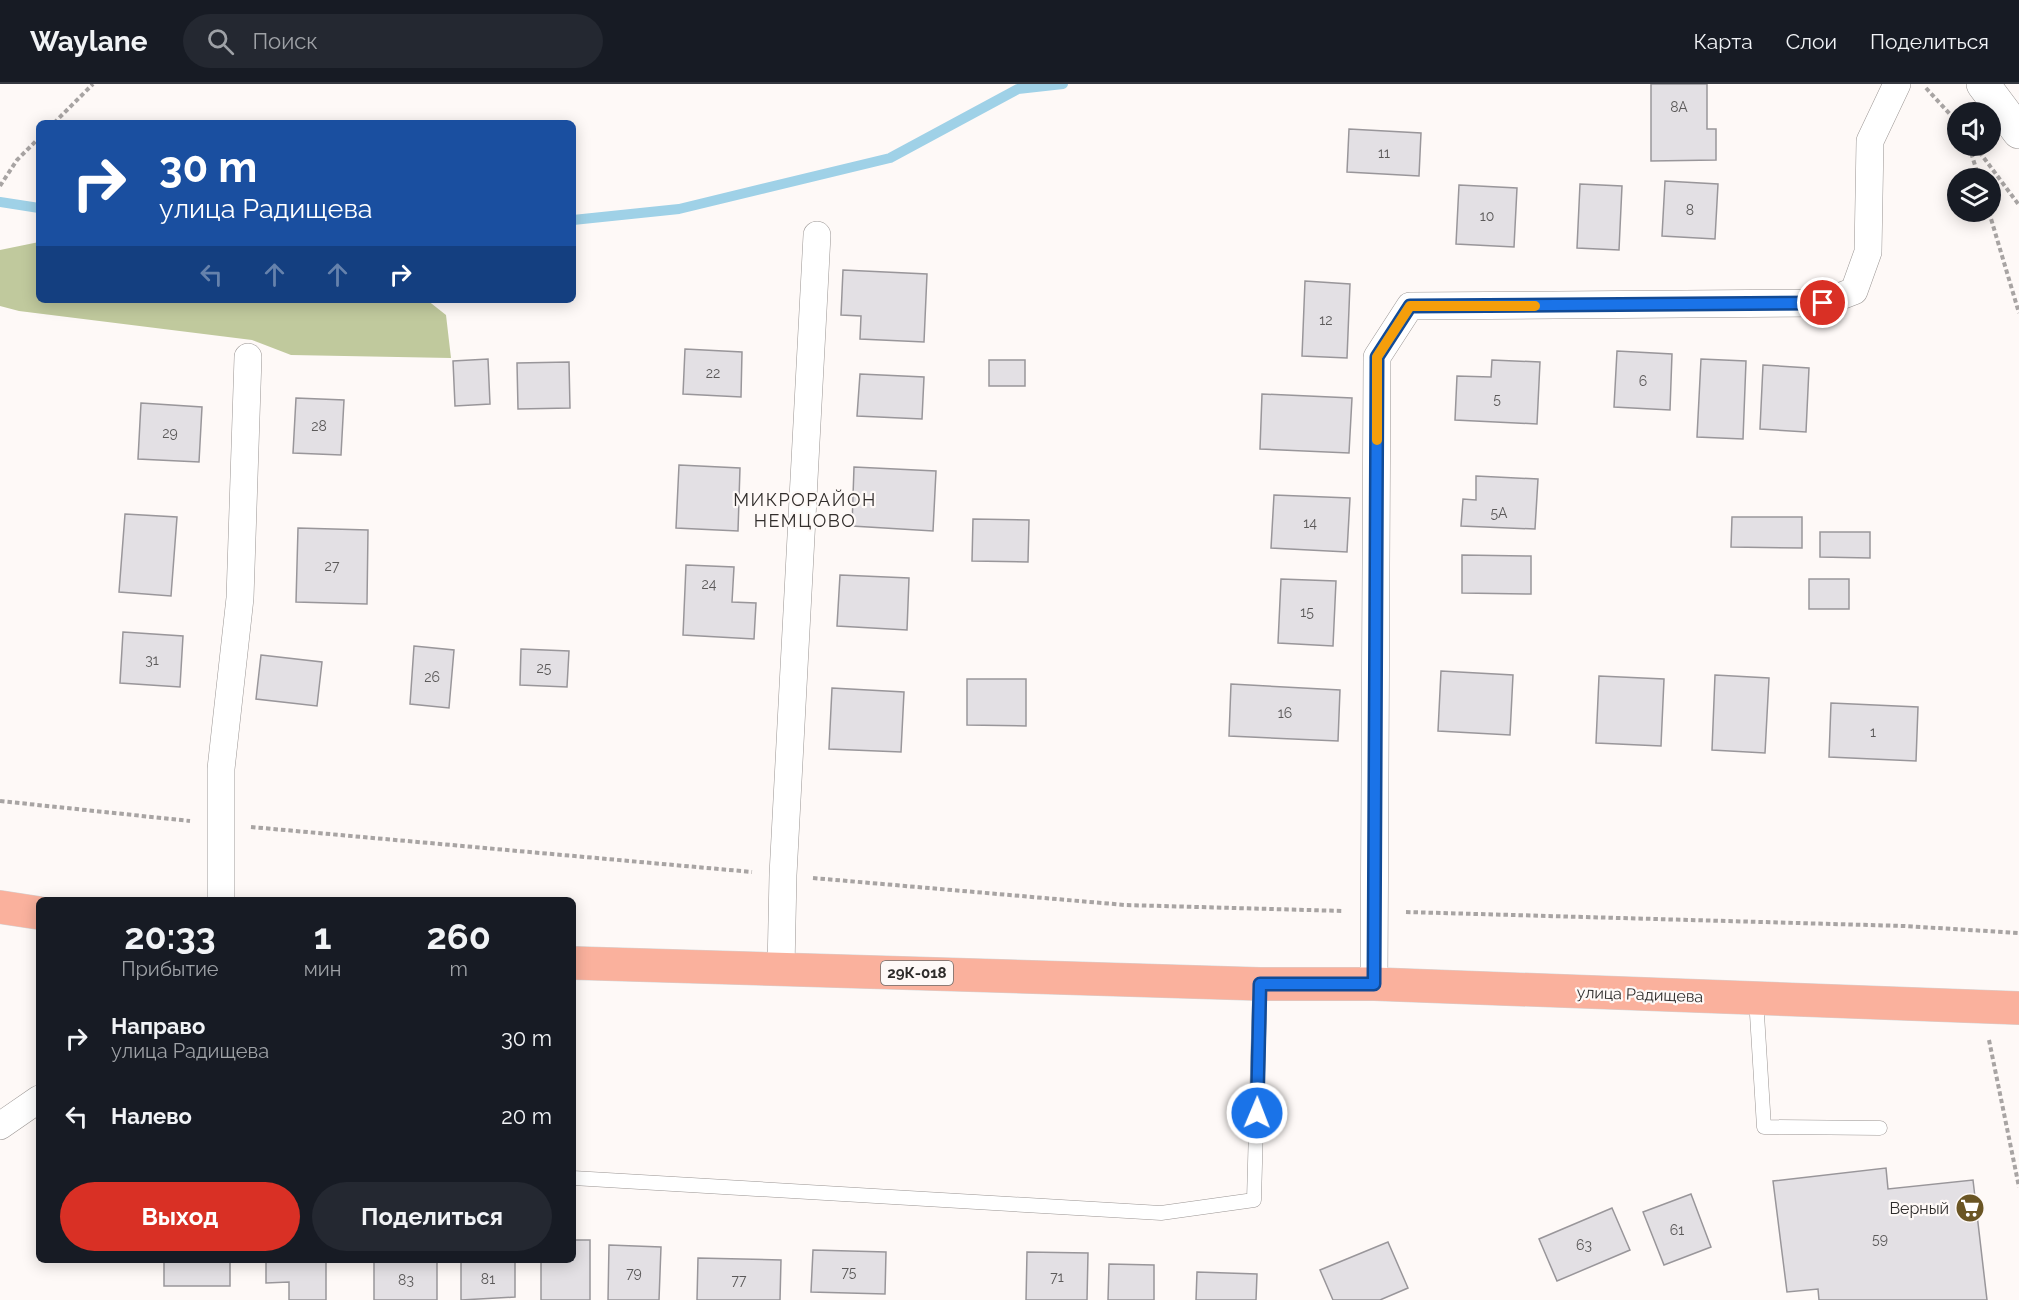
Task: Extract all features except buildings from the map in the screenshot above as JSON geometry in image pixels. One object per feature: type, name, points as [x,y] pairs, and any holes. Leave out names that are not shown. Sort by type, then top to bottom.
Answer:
[{"type":"main road","points":[[0,907],[36,913]]},
{"type":"main road","name":"29К-018","points":[[576,963],[1260,984]]},
{"type":"main road","name":"улица Радищева","points":[[1260,984],[1374,984],[2019,1008]]},
{"type":"street","points":[[1374,984],[1377,357],[1410,306],[1823,303],[1854,291],[1868,252],[1870,141],[1897,84]]},
{"type":"street","points":[[1983,84],[2019,132]]},
{"type":"street","points":[[781,968],[783,875],[817,235]]},
{"type":"street","points":[[221,897],[220,769],[240,598],[248,357]]},
{"type":"street","points":[[0,1126],[36,1102]]},
{"type":"lane","points":[[576,1178],[1161,1213],[1254,1200],[1260,984]]},
{"type":"lane","points":[[1755,998],[1764,1127],[1880,1128]]},
{"type":"path","points":[[57,120],[93,84]]},
{"type":"path","points":[[1923,84],[1947,111]]},
{"type":"path","points":[[0,186],[16,160],[36,141]]},
{"type":"path","points":[[1982,156],[2019,205]]},
{"type":"path","points":[[1992,222],[2019,313]]},
{"type":"path","points":[[0,801],[221,825],[1125,904],[1904,926],[2019,933]]},
{"type":"path","points":[[1989,1039],[2019,1187]]},
{"type":"green space","points":[[36,243],[36,303],[431,303],[446,315],[451,358],[291,355],[252,340],[19,311],[0,306],[0,250]]},
{"type":"waterway","points":[[576,220],[679,209],[890,158],[1018,89],[1063,84]]},
{"type":"waterway","points":[[0,202],[36,208]]},
{"type":"slow traffic","points":[[1377,440],[1377,357],[1410,306],[1535,306]]},
{"type":"place","name":"Верный","points":[[1970,1208]]},
{"type":"district","name":"МИКРОРАЙОН НЕМЦОВО","points":[[805,510]]},
{"type":"route","points":[[1257,1113],[1260,984],[1374,984],[1377,357],[1410,306],[1823,303]]}]
